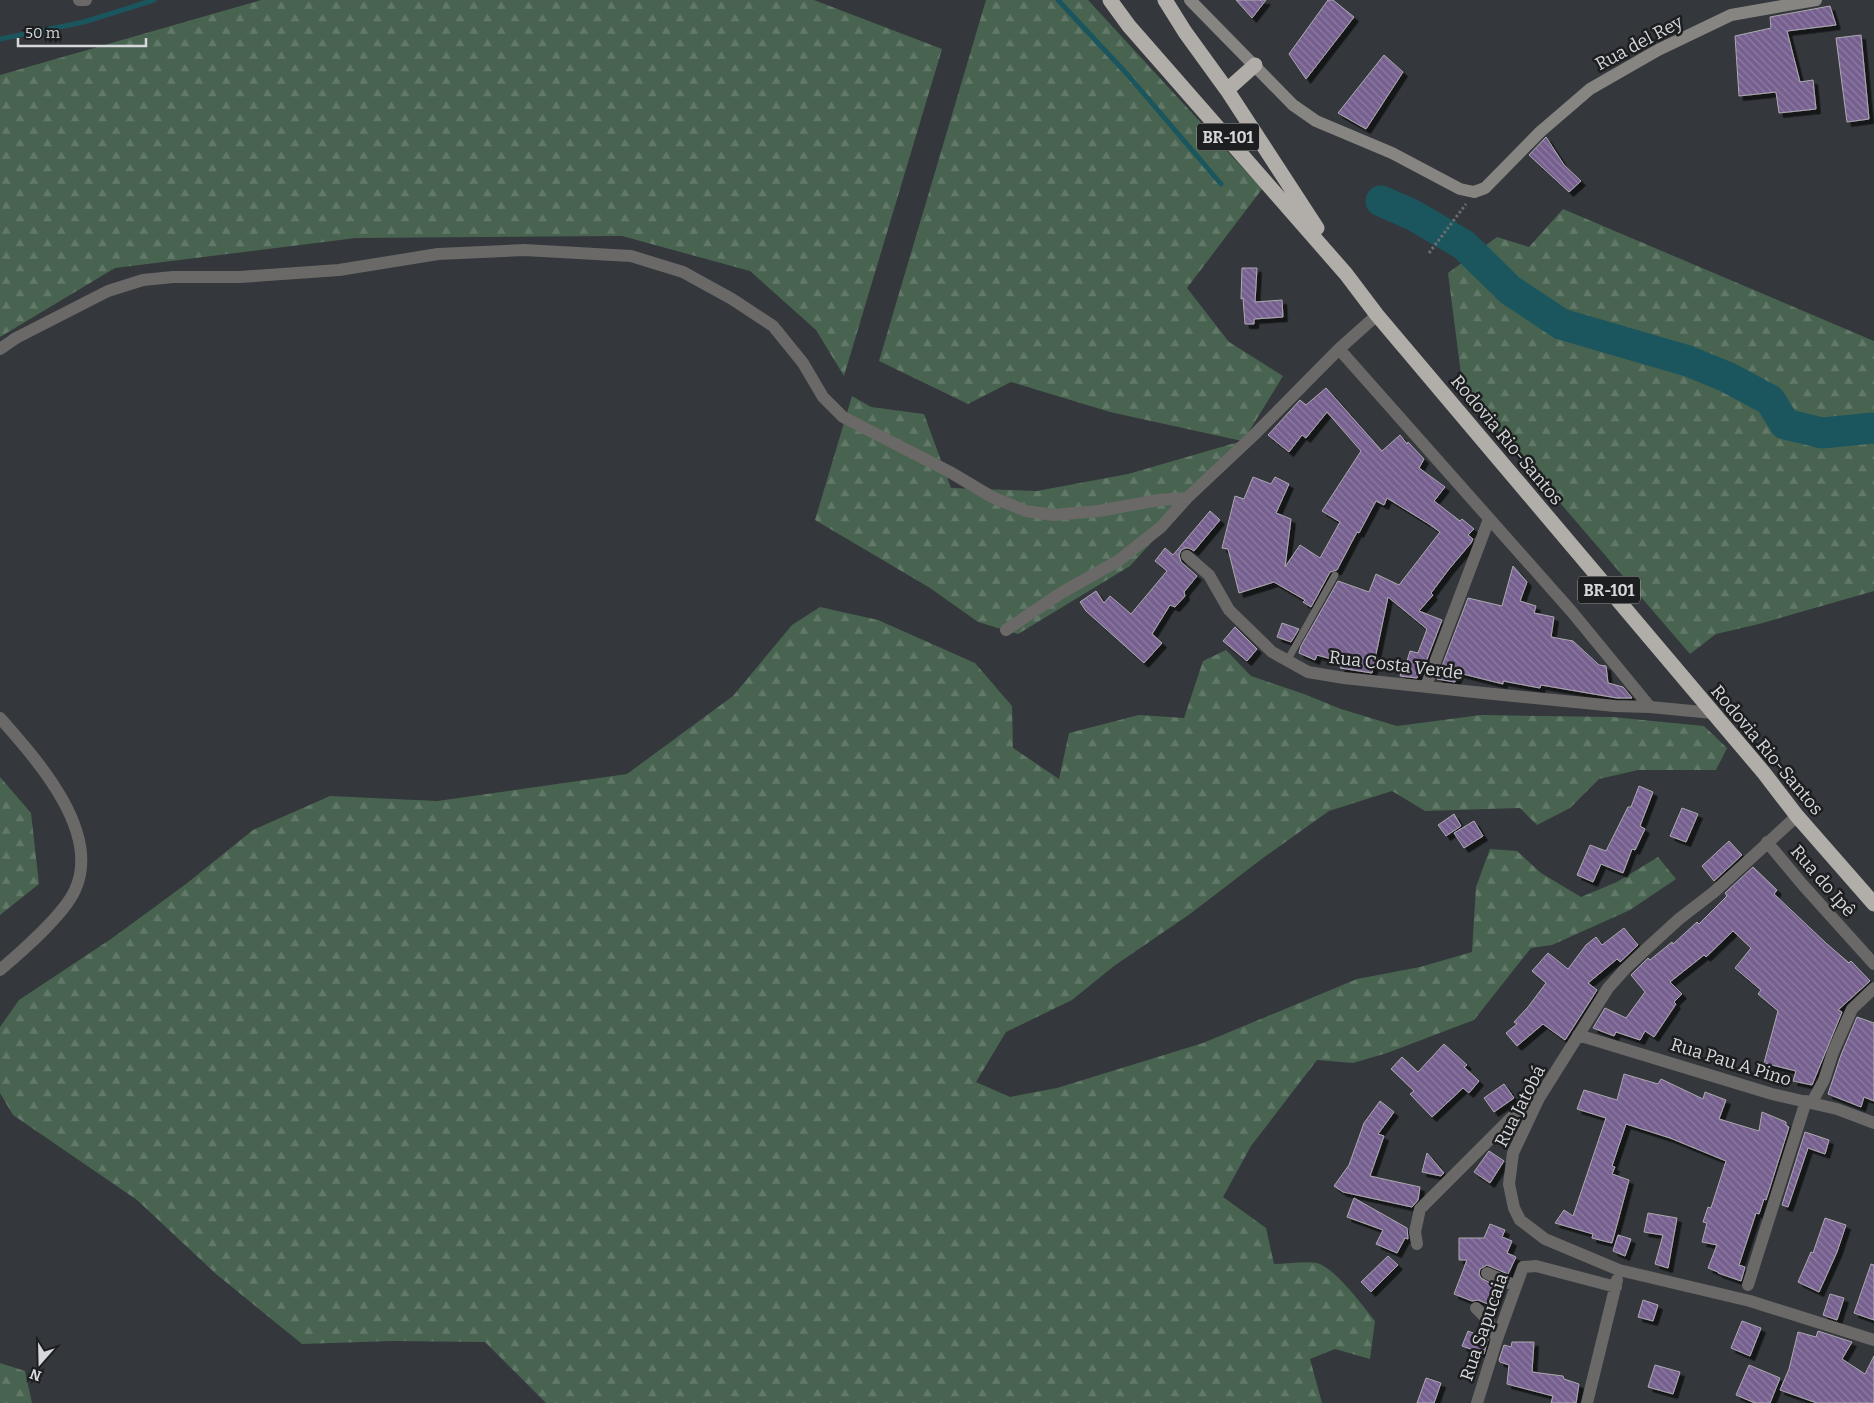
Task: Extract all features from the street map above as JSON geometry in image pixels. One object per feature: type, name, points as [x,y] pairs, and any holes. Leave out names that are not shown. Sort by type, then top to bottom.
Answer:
[{"type":"highway","name":"Rodovia Rio-Santos","points":[[1110,0],[1129,26],[1346,274],[1377,315],[1764,773],[1797,816],[1874,904]]},
{"type":"highway","points":[[1165,0],[1184,32],[1227,90],[1346,274]]},
{"type":"highway","points":[[1227,90],[1255,65]]},
{"type":"street","points":[[79,0],[86,0]]},
{"type":"street","name":"Rua del Rey","points":[[1190,0],[1293,105],[1316,121],[1392,153],[1460,189],[1474,192],[1485,188],[1540,132],[1590,89],[1658,50],[1731,15],[1816,0]]},
{"type":"street","points":[[0,349],[16,338],[108,291],[144,280],[173,277],[240,277],[339,270],[438,254],[524,250],[631,256],[683,272],[732,299],[773,326],[803,363],[823,397],[843,417],[950,472],[992,497],[1026,511],[1052,515],[1100,511],[1187,498]]},
{"type":"street","points":[[1006,630],[1061,593],[1118,561],[1161,527],[1187,498],[1254,435],[1339,349],[1377,315]]},
{"type":"street","points":[[1339,349],[1572,612],[1650,707]]},
{"type":"street","points":[[1426,686],[1489,519]]},
{"type":"street","name":"Rua Costa Verde","points":[[1187,556],[1209,575],[1229,610],[1272,652],[1308,672],[1344,678],[1474,692],[1713,714]]},
{"type":"street","points":[[0,718],[50,779],[74,822],[81,848],[81,869],[75,890],[63,909],[0,970]]},
{"type":"street","name":"Rua Jatobá","points":[[1797,816],[1714,892],[1679,919],[1626,968],[1608,988],[1539,1098],[1513,1152],[1509,1184],[1514,1208],[1520,1220],[1545,1239],[1619,1270],[1750,1301],[1874,1340]]},
{"type":"street","name":"Rua do Ipê","points":[[1767,842],[1814,898],[1874,964]]},
{"type":"street","points":[[1748,1285],[1809,1102],[1824,1080],[1833,1052],[1852,1009],[1874,988]]},
{"type":"street","name":"Rua Pau A Pino","points":[[1578,1035],[1772,1094],[1837,1109],[1874,1123]]},
{"type":"street","points":[[1417,1244],[1416,1232],[1420,1209],[1554,1075]]},
{"type":"street","name":"Rua Sapucaia","points":[[1477,1403],[1497,1339],[1523,1267],[1536,1266],[1616,1287]]},
{"type":"street","points":[[1587,1403],[1619,1270]]},
{"type":"street","points":[[1487,1273],[1516,1286]]},
{"type":"street","points":[[1476,1308],[1488,1320],[1497,1339]]},
{"type":"lane","points":[[1287,661],[1335,575]]},
{"type":"path","points":[[1429,253],[1456,217]]},
{"type":"green space","points":[[261,0],[814,0],[942,49],[844,376],[816,330],[750,271],[622,236],[356,238],[115,268],[0,337],[0,75]]},
{"type":"green space","points":[[986,0],[1088,0],[1262,189],[1187,288],[1229,342],[1283,376],[1243,441],[1130,566],[1018,634],[978,622],[930,588],[815,520],[852,396],[871,407],[924,414],[951,488],[1037,491],[1128,474],[1242,441],[1110,412],[1011,382],[968,404],[879,361]]},
{"type":"green space","points":[[1563,209],[1874,341],[1874,591],[1759,624],[1716,634],[1690,654],[1463,390],[1448,273],[1497,237],[1529,247]]},
{"type":"green space","points":[[820,607],[878,620],[975,663],[1012,706],[1013,748],[1059,779],[1069,733],[1139,715],[1184,718],[1203,661],[1226,650],[1251,676],[1341,709],[1397,726],[1481,715],[1612,717],[1704,726],[1727,748],[1716,770],[1638,770],[1599,779],[1570,808],[1537,825],[1520,808],[1425,811],[1392,791],[1329,811],[1263,858],[1190,914],[1114,966],[1072,1000],[1006,1032],[976,1082],[1010,1097],[1057,1088],[1203,1043],[1357,979],[1420,967],[1472,952],[1476,887],[1490,849],[1517,851],[1541,873],[1581,897],[1617,882],[1658,857],[1676,879],[1630,910],[1552,945],[1531,948],[1474,1020],[1387,1053],[1353,1063],[1317,1060],[1251,1146],[1223,1197],[1266,1228],[1274,1264],[1312,1262],[1324,1266],[1340,1279],[1375,1321],[1370,1359],[1335,1349],[1310,1359],[1322,1403],[546,1403],[485,1342],[392,1341],[302,1344],[216,1274],[137,1200],[13,1115],[0,1093],[0,1027],[19,1000],[111,939],[186,884],[253,830],[330,796],[437,801],[627,774],[733,696],[792,625]]},
{"type":"green space","points":[[0,777],[31,813],[39,884],[0,915]]},
{"type":"green space","points":[[0,1363],[25,1371],[32,1403],[0,1403]]},
{"type":"building","points":[[1236,0],[1266,0],[1252,18]]},
{"type":"building","points":[[1328,0],[1333,0],[1354,17],[1306,79],[1289,54]]},
{"type":"building","points":[[1830,6],[1836,25],[1787,31],[1800,82],[1813,80],[1816,109],[1779,113],[1776,92],[1739,96],[1735,36],[1771,28],[1770,17]]},
{"type":"building","points":[[1861,35],[1869,119],[1847,122],[1836,38]]},
{"type":"building","points":[[1384,55],[1403,72],[1366,129],[1338,113]]},
{"type":"building","points":[[1546,137],[1564,165],[1581,181],[1569,192],[1529,155]]},
{"type":"building","points":[[1242,268],[1257,268],[1255,302],[1282,300],[1283,317],[1254,319],[1254,324],[1245,324],[1243,298],[1241,299]]},
{"type":"building","points":[[1326,388],[1382,451],[1400,435],[1407,444],[1408,442],[1424,459],[1419,468],[1445,487],[1434,501],[1474,529],[1468,535],[1473,539],[1471,543],[1449,569],[1431,593],[1433,595],[1419,611],[1442,620],[1421,675],[1418,674],[1417,678],[1400,676],[1404,661],[1407,661],[1410,651],[1418,653],[1427,629],[1388,597],[1372,673],[1340,668],[1342,662],[1317,655],[1315,660],[1299,653],[1301,646],[1338,581],[1369,592],[1376,574],[1399,585],[1440,532],[1429,524],[1387,498],[1384,505],[1376,501],[1337,570],[1330,572],[1311,607],[1303,602],[1305,600],[1274,582],[1239,593],[1228,549],[1222,548],[1235,496],[1244,499],[1253,477],[1271,484],[1275,477],[1289,484],[1276,513],[1291,519],[1285,567],[1300,545],[1320,558],[1340,522],[1322,511],[1361,451],[1327,412],[1306,438],[1302,435],[1289,452],[1268,435],[1300,400],[1306,405]]},
{"type":"building","points":[[1210,511],[1220,520],[1194,551],[1185,548],[1181,550],[1179,555],[1181,562],[1197,576],[1184,592],[1185,596],[1175,607],[1170,605],[1152,634],[1162,643],[1144,663],[1086,611],[1080,602],[1096,591],[1104,603],[1110,596],[1131,614],[1167,571],[1155,561],[1165,548],[1173,555]]},
{"type":"building","points":[[1513,566],[1527,582],[1520,601],[1536,606],[1534,613],[1554,617],[1551,637],[1573,641],[1599,665],[1606,666],[1608,683],[1623,687],[1632,698],[1617,698],[1541,685],[1540,688],[1503,681],[1503,684],[1459,673],[1455,682],[1437,679],[1468,598],[1502,606]]},
{"type":"building","points":[[1282,623],[1299,629],[1291,642],[1277,637]]},
{"type":"building","points":[[1235,627],[1257,649],[1247,661],[1223,641]]},
{"type":"building","points":[[1639,786],[1653,792],[1640,826],[1645,829],[1635,850],[1632,849],[1623,873],[1601,864],[1593,882],[1577,875],[1590,845],[1606,851],[1628,807],[1631,807]]},
{"type":"building","points":[[1682,808],[1698,814],[1686,842],[1670,836]]},
{"type":"building","points":[[1454,814],[1461,826],[1446,836],[1438,825]]},
{"type":"building","points":[[1474,821],[1483,836],[1464,848],[1454,833]]},
{"type":"building","points":[[1729,841],[1742,855],[1714,881],[1702,866]]},
{"type":"building","points":[[1753,867],[1777,890],[1774,894],[1827,944],[1849,963],[1851,961],[1870,981],[1838,1010],[1842,1012],[1812,1085],[1793,1081],[1796,1071],[1764,1063],[1778,1011],[1758,994],[1761,990],[1735,968],[1751,948],[1733,931],[1706,957],[1704,955],[1670,982],[1682,994],[1674,1002],[1676,1004],[1654,1037],[1645,1031],[1640,1040],[1616,1032],[1614,1036],[1593,1028],[1605,1008],[1626,1018],[1645,992],[1631,975],[1648,958],[1650,960],[1672,942],[1673,944],[1697,922],[1699,924],[1727,896],[1725,893]]},
{"type":"building","points":[[1624,928],[1638,945],[1620,962],[1617,959],[1588,983],[1597,990],[1565,1040],[1543,1024],[1517,1046],[1506,1033],[1517,1024],[1514,1022],[1546,983],[1532,971],[1548,953],[1568,969],[1586,945],[1596,937],[1602,945]]},
{"type":"building","points":[[1857,1017],[1874,1023],[1874,1101],[1864,1097],[1861,1107],[1828,1094],[1841,1055]]},
{"type":"building","points":[[1444,1044],[1467,1065],[1464,1067],[1479,1081],[1469,1093],[1463,1088],[1432,1117],[1410,1094],[1414,1091],[1391,1069],[1402,1057],[1418,1072]]},
{"type":"building","points":[[1624,1074],[1658,1084],[1661,1079],[1703,1099],[1705,1092],[1726,1100],[1719,1119],[1759,1131],[1762,1112],[1786,1122],[1786,1125],[1789,1127],[1766,1200],[1764,1199],[1759,1214],[1756,1213],[1739,1265],[1745,1267],[1741,1281],[1708,1268],[1717,1245],[1702,1242],[1707,1223],[1703,1222],[1708,1207],[1711,1208],[1726,1161],[1670,1138],[1626,1124],[1612,1166],[1615,1167],[1612,1174],[1629,1180],[1612,1243],[1592,1238],[1593,1234],[1555,1223],[1564,1210],[1573,1216],[1606,1118],[1577,1109],[1584,1090],[1617,1100]]},
{"type":"building","points":[[1504,1084],[1514,1098],[1494,1112],[1484,1098]]},
{"type":"building","points":[[1380,1101],[1394,1112],[1378,1134],[1384,1136],[1370,1176],[1420,1187],[1418,1200],[1412,1207],[1343,1192],[1334,1186],[1349,1165],[1364,1123]]},
{"type":"building","points":[[1805,1132],[1829,1140],[1825,1154],[1808,1148],[1788,1207],[1782,1205]]},
{"type":"building","points":[[1489,1151],[1504,1161],[1490,1183],[1474,1172]]},
{"type":"building","points":[[1427,1153],[1444,1173],[1441,1176],[1422,1172]]},
{"type":"building","points":[[1354,1198],[1407,1228],[1408,1239],[1405,1238],[1397,1253],[1376,1244],[1383,1230],[1347,1217]]},
{"type":"building","points":[[1648,1213],[1677,1218],[1668,1268],[1655,1264],[1663,1235],[1644,1232]]},
{"type":"building","points":[[1825,1218],[1846,1225],[1837,1252],[1819,1292],[1798,1282],[1811,1252],[1813,1253]]},
{"type":"building","points":[[1490,1224],[1505,1230],[1502,1237],[1512,1241],[1507,1253],[1516,1257],[1508,1274],[1487,1265],[1480,1269],[1479,1274],[1481,1278],[1500,1288],[1493,1306],[1454,1294],[1467,1260],[1459,1260],[1459,1238],[1484,1238]]},
{"type":"building","points":[[1618,1235],[1631,1239],[1625,1256],[1613,1251]]},
{"type":"building","points":[[1388,1256],[1398,1265],[1371,1292],[1361,1282]]},
{"type":"building","points":[[1871,1264],[1874,1265],[1874,1320],[1854,1313]]},
{"type":"building","points":[[1830,1294],[1844,1298],[1837,1320],[1823,1315]]},
{"type":"building","points":[[1643,1300],[1658,1305],[1653,1321],[1638,1317]]},
{"type":"building","points":[[1742,1321],[1761,1328],[1750,1356],[1731,1348]]},
{"type":"building","points":[[1468,1331],[1488,1339],[1484,1354],[1462,1346]]},
{"type":"building","points":[[1818,1331],[1852,1342],[1842,1359],[1865,1374],[1874,1356],[1874,1403],[1817,1403],[1780,1390],[1789,1369],[1798,1332],[1816,1337]]},
{"type":"building","points":[[1512,1342],[1534,1342],[1532,1372],[1563,1376],[1564,1379],[1579,1384],[1576,1403],[1551,1403],[1553,1396],[1507,1384],[1509,1365],[1499,1360],[1504,1345],[1511,1347]]},
{"type":"building","points":[[1655,1365],[1680,1372],[1673,1394],[1648,1387]]},
{"type":"building","points":[[1749,1365],[1780,1378],[1770,1403],[1755,1403],[1736,1395]]},
{"type":"building","points":[[1426,1378],[1441,1383],[1434,1403],[1417,1403]]},
{"type":"waterway","points":[[0,39],[84,22],[154,0]]},
{"type":"waterway","points":[[1058,0],[1127,74],[1221,184]]},
{"type":"waterway","points":[[1381,201],[1413,215],[1464,245],[1510,290],[1561,324],[1688,361],[1727,377],[1770,400],[1785,424],[1822,433],[1874,428]]}]
